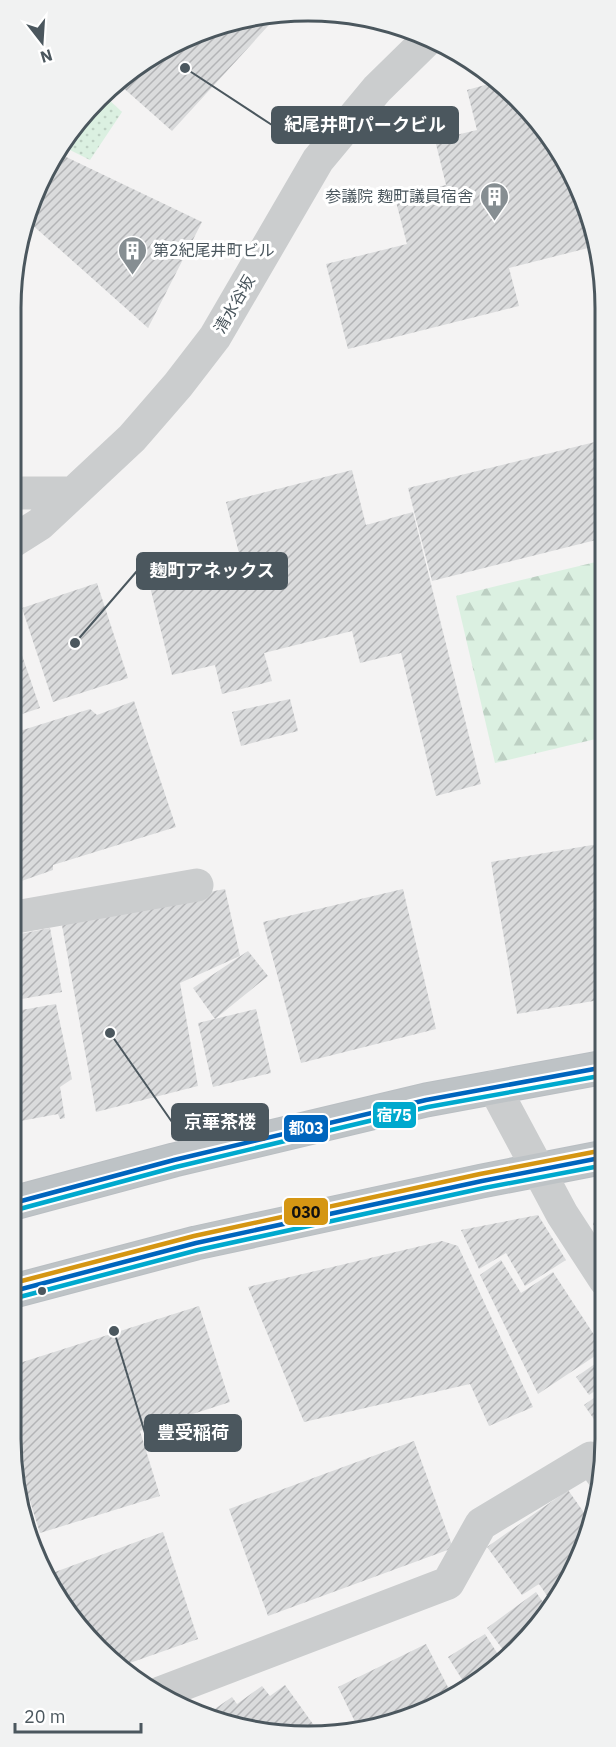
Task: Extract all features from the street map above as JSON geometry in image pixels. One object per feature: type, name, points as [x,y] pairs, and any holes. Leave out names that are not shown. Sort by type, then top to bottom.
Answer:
[{"type":"highway","points":[[21,1201],[174,1160],[426,1100],[595,1069]]},
{"type":"highway","points":[[21,1289],[196,1243],[595,1159]]},
{"type":"street","name":"清水谷坂","points":[[21,536],[40,524],[132,438],[178,385],[215,337],[318,160],[376,89],[422,45]]},
{"type":"street","points":[[21,493],[73,494]]},
{"type":"street","points":[[21,916],[197,885]]},
{"type":"street","points":[[494,1087],[540,1169],[562,1214],[595,1265]]},
{"type":"street","points":[[169,1690],[448,1583],[481,1524],[591,1458],[594,1462]]},
{"type":"green space","points":[[110,101],[122,112],[90,160],[69,149],[80,133]]},
{"type":"green space","points":[[595,562],[595,739],[495,763],[456,596]]},
{"type":"building","points":[[271,23],[172,131],[124,88],[165,59],[198,43],[234,31]]},
{"type":"building","name":"参議院 麹町議員宿舎","points":[[488,84],[511,105],[536,133],[557,165],[573,198],[588,248],[509,268],[519,306],[348,349],[326,264],[407,244],[395,198],[446,185],[435,140],[477,130],[467,90]]},
{"type":"building","name":"第2紀尾井町ビル","points":[[64,156],[202,222],[148,328],[33,226],[43,198]]},
{"type":"building","points":[[595,442],[595,540],[432,581],[408,488]]},
{"type":"building","points":[[352,470],[366,525],[413,512],[481,784],[436,796],[401,653],[360,663],[352,631],[264,653],[272,681],[222,694],[215,665],[172,675],[148,579],[240,557],[226,502]]},
{"type":"building","points":[[97,583],[128,678],[53,702],[22,608]]},
{"type":"building","points":[[21,652],[40,708],[21,714]]},
{"type":"building","points":[[290,699],[298,731],[241,746],[232,712]]},
{"type":"building","points":[[134,701],[176,827],[53,865],[53,870],[21,881],[21,731],[90,709],[97,715]]},
{"type":"building","points":[[595,845],[595,1001],[517,1014],[491,862]]},
{"type":"building","points":[[225,889],[240,956],[180,983],[198,1086],[96,1112],[61,920]]},
{"type":"building","points":[[403,889],[436,1029],[301,1063],[263,922]]},
{"type":"building","points":[[50,928],[62,992],[21,999],[21,934]]},
{"type":"building","points":[[248,951],[268,976],[215,1019],[193,988]]},
{"type":"building","points":[[56,1004],[72,1079],[60,1087],[65,1118],[60,1119],[58,1114],[21,1121],[21,1010]]},
{"type":"building","points":[[256,1009],[271,1073],[213,1087],[198,1023]]},
{"type":"building","points":[[538,1215],[566,1260],[525,1286],[506,1253],[479,1269],[461,1230]]},
{"type":"building","points":[[442,1241],[458,1246],[533,1407],[489,1426],[470,1384],[304,1422],[248,1287]]},
{"type":"building","points":[[501,1260],[521,1293],[553,1272],[595,1336],[595,1356],[538,1394],[480,1275]]},
{"type":"building","points":[[199,1306],[230,1402],[140,1431],[160,1496],[40,1533],[23,1476],[21,1363]]},
{"type":"building","points":[[595,1364],[595,1391],[589,1395],[576,1377]]},
{"type":"building","points":[[595,1397],[595,1421],[584,1405]]},
{"type":"building","points":[[414,1441],[453,1548],[268,1616],[229,1509]]},
{"type":"building","points":[[568,1490],[585,1514],[573,1549],[548,1597],[539,1584],[522,1595],[487,1547]]},
{"type":"building","points":[[163,1532],[198,1639],[129,1663],[105,1642],[80,1614],[54,1572]]},
{"type":"building","points":[[536,1592],[544,1603],[503,1650],[487,1628]]},
{"type":"building","points":[[485,1634],[498,1654],[463,1681],[448,1657]]},
{"type":"building","points":[[426,1644],[449,1689],[400,1711],[355,1722],[338,1687]]},
{"type":"building","points":[[285,1685],[314,1726],[271,1724],[213,1710],[232,1697],[237,1704],[262,1686],[270,1696]]},
{"type":"transit line","name":"都03","points":[[21,1201],[174,1160],[426,1100],[595,1069]]},
{"type":"transit line","name":"宿75","points":[[21,1209],[176,1167],[428,1107],[595,1077]]},
{"type":"transit line","name":"030","points":[[21,1281],[194,1236],[480,1174],[595,1152]]},
{"type":"transit line","name":"都03","points":[[21,1289],[196,1243],[595,1159]]},
{"type":"transit line","name":"宿75","points":[[21,1297],[198,1250],[484,1188],[595,1167]]},
{"type":"place","name":"紀尾井町パークビル","points":[[185,68]]},
{"type":"place","name":"参議院 麹町議員宿舎","points":[[494,222]]},
{"type":"place","name":"第2紀尾井町ビル","points":[[132,276]]},
{"type":"place","name":"麹町アネックス","points":[[75,643]]},
{"type":"place","name":"京華茶楼","points":[[110,1033]]},
{"type":"place","name":"豊受稲荷","points":[[114,1331]]}]
